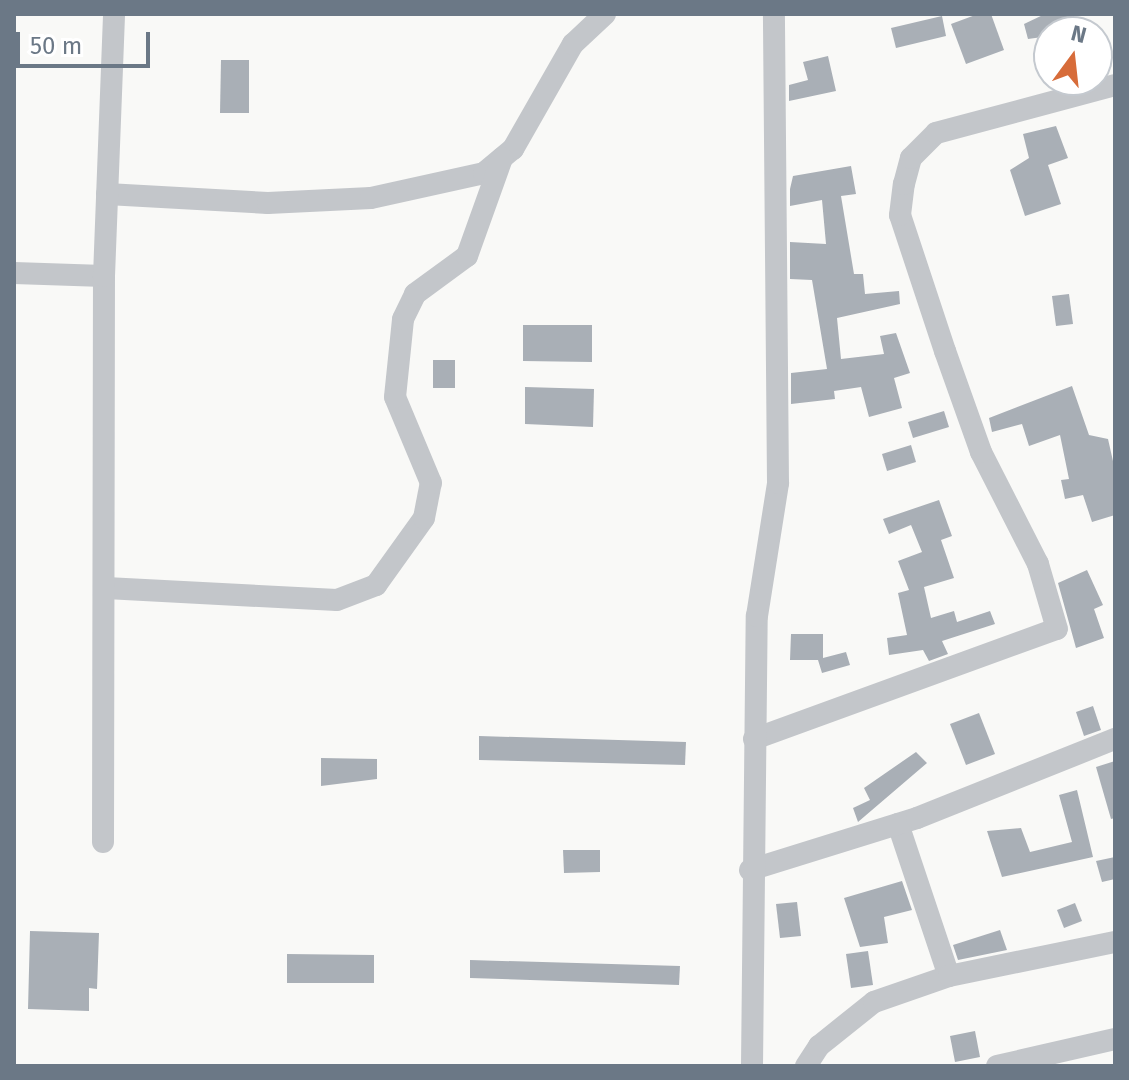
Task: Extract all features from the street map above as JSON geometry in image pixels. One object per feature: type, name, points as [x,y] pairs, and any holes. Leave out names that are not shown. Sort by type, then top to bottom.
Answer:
[{"type":"street","points":[[103,842],[106,588],[104,276],[114,14]]},
{"type":"street","points":[[106,588],[337,600],[376,585],[424,518],[431,483],[395,397],[403,319],[415,294],[467,256],[502,158],[573,44],[605,14]]},
{"type":"street","points":[[752,1066],[750,870],[757,616],[778,483],[774,14]]},
{"type":"street","points":[[754,739],[1057,629],[1038,564],[981,452],[900,215],[911,158],[936,133],[1115,85]]},
{"type":"street","points":[[107,194],[268,203],[371,198],[459,181],[502,158]]},
{"type":"street","points":[[14,273],[104,276]]},
{"type":"street","points":[[750,870],[898,824],[1115,739]]},
{"type":"street","points":[[898,824],[949,976]]},
{"type":"street","points":[[806,1066],[819,1046],[874,1002],[949,976],[1115,942]]},
{"type":"street","points":[[997,1066],[1115,1039]]},
{"type":"building","points":[[978,14],[991,14],[1004,50],[966,64],[951,24]]},
{"type":"building","points":[[1073,14],[1074,16],[1041,16]]},
{"type":"building","points":[[942,16],[946,36],[896,48],[891,28]]},
{"type":"building","points":[[1033,20],[1033,38],[1028,39],[1024,24]]},
{"type":"building","points":[[828,56],[836,91],[789,101],[789,85],[808,80],[803,62]]},
{"type":"building","points":[[221,60],[249,60],[249,113],[220,113]]},
{"type":"building","points":[[1056,126],[1068,158],[1048,165],[1061,204],[1025,216],[1010,170],[1029,158],[1023,134]]},
{"type":"building","points":[[851,166],[856,194],[841,196],[854,274],[863,274],[865,294],[899,291],[900,304],[837,318],[841,359],[884,354],[880,336],[896,333],[910,373],[894,378],[902,408],[869,417],[861,387],[834,391],[835,399],[791,404],[791,373],[827,369],[812,280],[790,279],[790,242],[826,244],[822,200],[790,206],[793,176]]},
{"type":"building","points":[[1069,294],[1073,324],[1056,326],[1052,296]]},
{"type":"building","points":[[523,325],[592,325],[592,362],[523,361]]},
{"type":"building","points":[[433,360],[455,360],[455,388],[433,388]]},
{"type":"building","points":[[1072,386],[1089,435],[1108,439],[1115,470],[1115,515],[1092,522],[1083,495],[1065,499],[1061,480],[1069,479],[1060,435],[1029,446],[1022,424],[992,432],[989,418]]},
{"type":"building","points":[[525,387],[594,389],[593,427],[525,424]]},
{"type":"building","points":[[944,411],[949,427],[913,438],[908,422]]},
{"type":"building","points":[[911,445],[916,462],[887,471],[882,454]]},
{"type":"building","points":[[939,500],[952,536],[941,540],[954,578],[924,587],[931,618],[954,611],[957,622],[990,611],[995,624],[942,641],[948,654],[929,661],[923,650],[889,655],[887,638],[907,635],[898,593],[909,590],[898,561],[922,552],[911,525],[889,534],[883,519]]},
{"type":"building","points":[[1087,570],[1103,605],[1094,609],[1104,638],[1076,648],[1058,583]]},
{"type":"building","points":[[791,634],[823,634],[823,658],[846,652],[850,665],[822,673],[818,660],[790,660]]},
{"type":"building","points":[[1093,706],[1101,730],[1084,736],[1076,712]]},
{"type":"building","points":[[979,713],[995,754],[966,765],[950,724]]},
{"type":"building","points":[[479,736],[686,742],[685,765],[479,760]]},
{"type":"building","points":[[916,752],[927,763],[858,822],[853,808],[870,800],[864,788]]},
{"type":"building","points":[[321,758],[377,759],[377,779],[321,786]]},
{"type":"building","points":[[1115,761],[1115,818],[1111,819],[1096,767]]},
{"type":"building","points":[[1077,790],[1093,857],[1002,877],[987,831],[1021,828],[1030,852],[1072,842],[1059,795]]},
{"type":"building","points":[[563,850],[600,850],[600,872],[564,873]]},
{"type":"building","points":[[1115,857],[1115,879],[1102,882],[1096,861]]},
{"type":"building","points":[[902,881],[912,910],[884,917],[888,943],[860,947],[844,898]]},
{"type":"building","points":[[797,902],[801,936],[780,938],[776,904]]},
{"type":"building","points":[[1075,903],[1082,921],[1064,928],[1057,910]]},
{"type":"building","points":[[1000,930],[1007,950],[958,960],[953,945]]},
{"type":"building","points":[[30,931],[99,933],[97,989],[89,988],[89,1011],[28,1009]]},
{"type":"building","points":[[868,951],[873,985],[851,988],[846,954]]},
{"type":"building","points":[[287,954],[374,955],[374,983],[287,983]]},
{"type":"building","points":[[470,960],[680,966],[679,985],[470,978]]},
{"type":"building","points":[[975,1031],[980,1057],[955,1062],[950,1036]]}]
